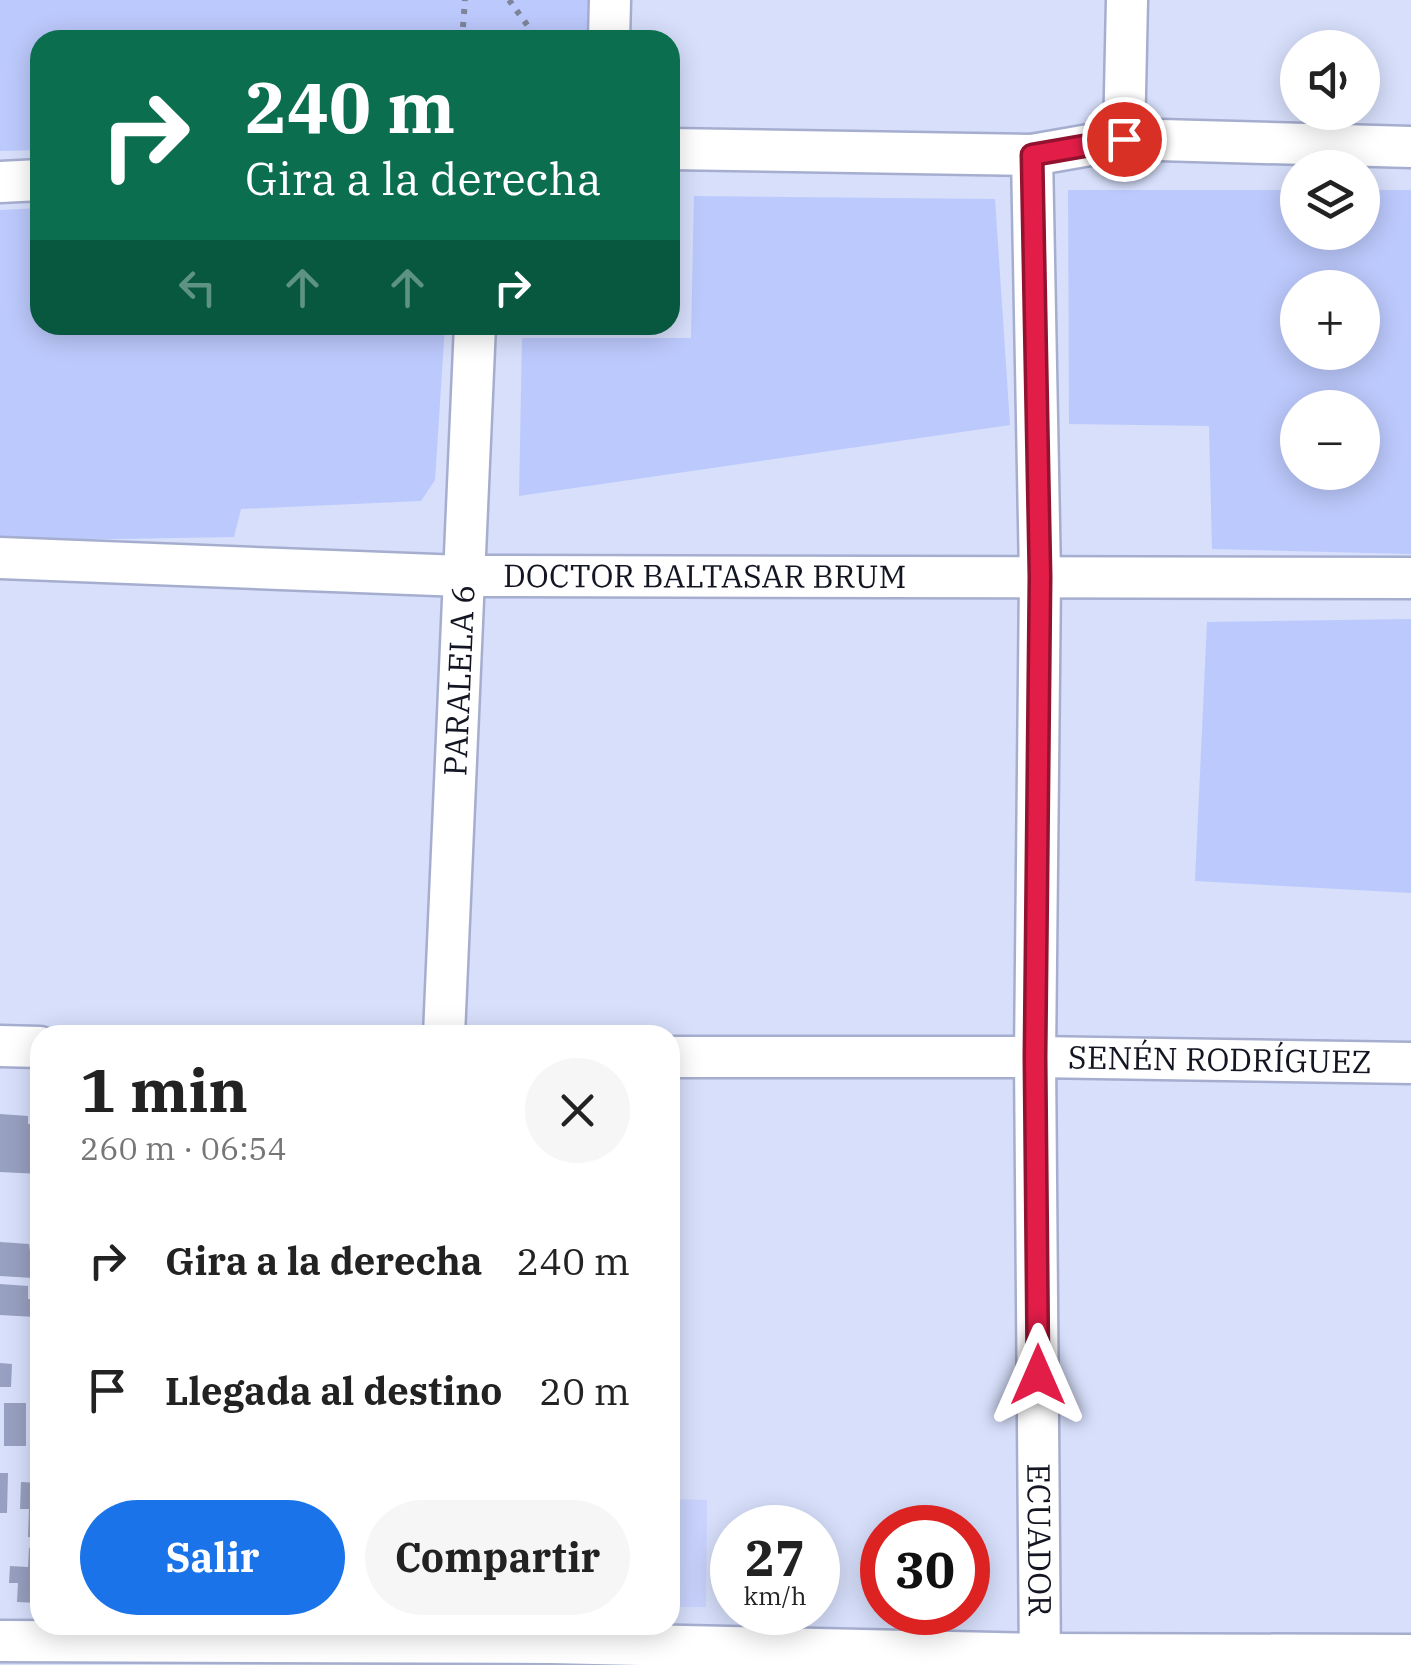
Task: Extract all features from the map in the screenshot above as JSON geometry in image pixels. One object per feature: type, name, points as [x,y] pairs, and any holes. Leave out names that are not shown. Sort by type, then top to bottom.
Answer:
[{"type":"street","points":[[610,0],[610,30]]},
{"type":"street","points":[[1124,139],[1126,0]]},
{"type":"street","points":[[680,149],[1032,155],[1124,139],[1411,148]]},
{"type":"street","name":"ECUADOR","points":[[1032,155],[1040,577],[1035,1057],[1040,1659]]},
{"type":"street","points":[[0,182],[30,180]]},
{"type":"street","name":"PARALELA 6","points":[[444,1025],[474,335]]},
{"type":"street","name":"DOCTOR BALTASAR BRUM","points":[[0,558],[462,576],[1411,578]]},
{"type":"street","points":[[0,1046],[30,1047]]},
{"type":"street","name":"SENÉN RODRÍGUEZ","points":[[680,1057],[1411,1063]]},
{"type":"street","points":[[0,1641],[551,1644],[1040,1659],[1411,1655]]},
{"type":"path","points":[[463,30],[465,0]]},
{"type":"path","points":[[509,0],[531,30]]},
{"type":"shaded area","points":[[0,0],[590,0],[588,30],[30,30],[30,150],[0,151]]},
{"type":"shaded area","points":[[1068,190],[1280,190],[1280,250],[1380,250],[1380,190],[1411,190],[1411,554],[1212,549],[1209,426],[1069,424]]},
{"type":"shaded area","points":[[694,196],[995,199],[1010,425],[519,496],[522,338],[691,338]]},
{"type":"shaded area","points":[[30,208],[30,335],[444,335],[435,480],[421,501],[241,509],[234,537],[0,541],[0,210]]},
{"type":"shaded area","points":[[1411,619],[1411,893],[1195,881],[1207,622]]},
{"type":"shaded area","points":[[680,1499],[707,1500],[706,1607],[680,1607]]},
{"type":"building","points":[[0,1114],[28,1116],[30,1174],[0,1172]]},
{"type":"building","points":[[0,1242],[29,1244],[30,1278],[0,1276]]},
{"type":"building","points":[[0,1284],[28,1286],[30,1317],[0,1315]]},
{"type":"building","points":[[0,1363],[12,1364],[11,1387],[0,1387]]},
{"type":"building","points":[[4,1403],[26,1403],[26,1446],[4,1446]]},
{"type":"building","points":[[0,1473],[8,1473],[7,1513],[0,1513]]},
{"type":"building","points":[[21,1482],[30,1482],[30,1537],[29,1509],[20,1509]]},
{"type":"building","points":[[30,1548],[30,1603],[17,1602],[18,1583],[9,1583],[10,1566],[28,1567]]},
{"type":"route","points":[[1038,1375],[1035,1057],[1040,577],[1032,155],[1124,139]]}]
